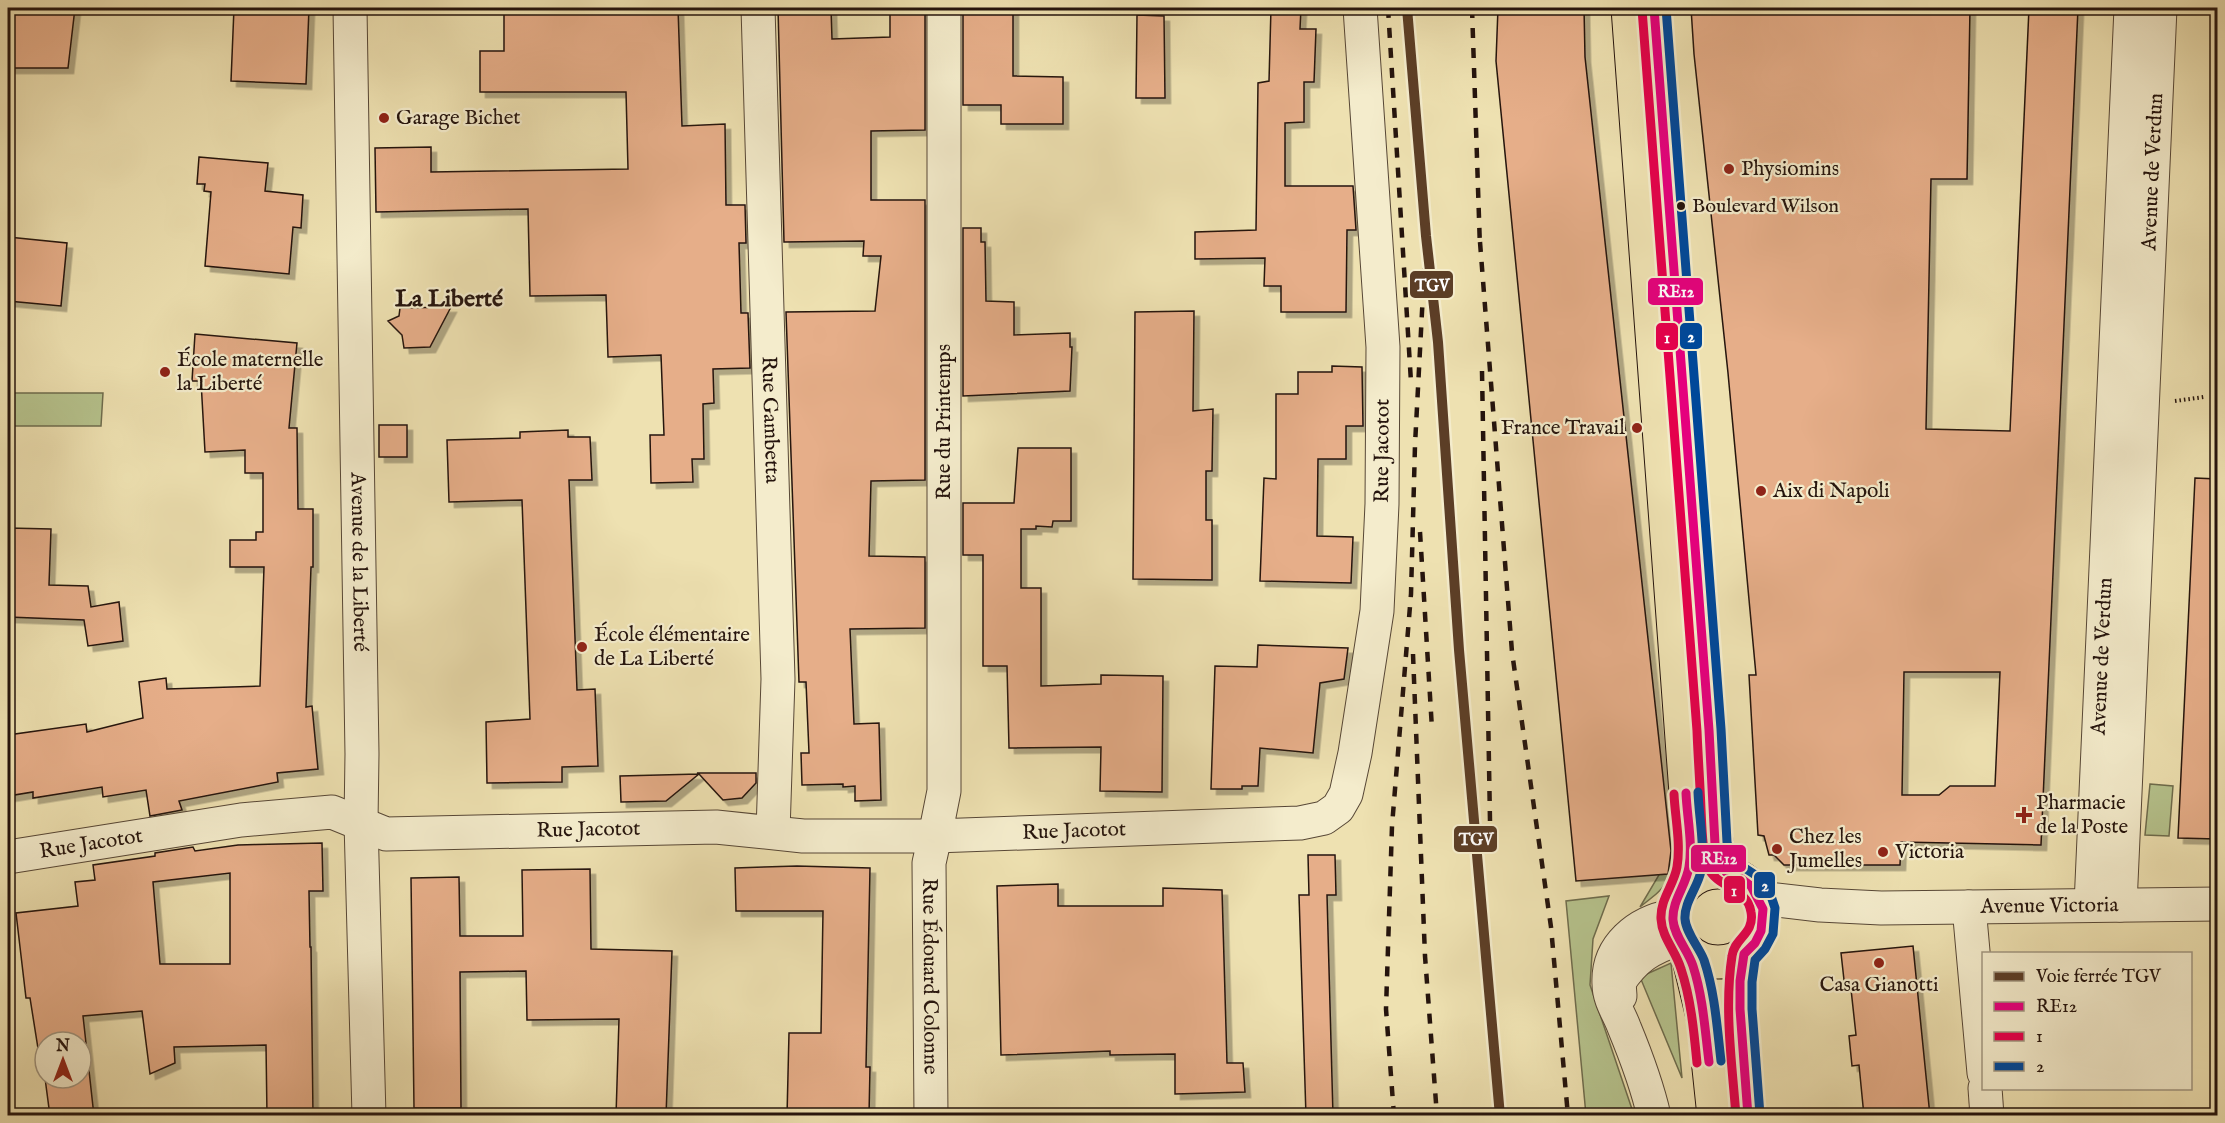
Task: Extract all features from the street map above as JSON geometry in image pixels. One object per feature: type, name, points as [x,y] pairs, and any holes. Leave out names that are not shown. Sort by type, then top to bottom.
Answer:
[{"type":"main road","points":[[1628,8],[1690,847],[1685,885]]},
{"type":"main road","points":[[1654,8],[1708,718],[1715,844],[1720,864],[1726,872]]},
{"type":"main road","points":[[1679,935],[1700,959],[1715,963],[1744,954],[1755,943],[1761,932],[1761,909],[1751,886],[1739,877],[1726,872],[1711,872],[1697,876],[1678,894],[1679,935],[1704,1021],[1714,1116]]},
{"type":"main road","points":[[1744,954],[1740,981],[1740,1009],[1749,1116]]},
{"type":"street","name":"Avenue de la Liberté","points":[[350,8],[362,742],[361,822],[369,1116]]},
{"type":"street","name":"Rue Gambetta","points":[[758,8],[778,679],[773,832]]},
{"type":"street","name":"Rue du Printemps","points":[[935,836],[944,791],[944,8]]},
{"type":"street","name":"Rue Jacotot","points":[[8,857],[241,820],[332,812],[386,834],[711,827],[803,836],[935,836],[1300,824],[1324,818],[1338,808],[1346,794],[1356,753],[1377,611],[1382,504],[1383,347],[1360,8]]},
{"type":"street","name":"Avenue de Verdun","points":[[2128,408],[2131,8]]},
{"type":"street","name":"Avenue de Verdun","points":[[2106,905],[2128,408],[2160,8]]},
{"type":"street","name":"Rue Édouard Colonne","points":[[931,1116],[929,863],[935,836]]},
{"type":"street","name":"Avenue Victoria","points":[[1761,909],[1820,905],[1881,908],[2217,904]]},
{"type":"street","points":[[1969,907],[1982,1061]]},
{"type":"street","points":[[1654,1116],[1650,1095],[1612,1002],[1609,983],[1611,963],[1620,945],[1630,933],[1646,923],[1679,935]]},
{"type":"street","points":[[1985,1090],[1987,1116]]},
{"type":"green space","points":[[8,393],[103,393],[101,426],[8,426]]},
{"type":"green space","points":[[2150,784],[2173,786],[2169,836],[2145,835]]},
{"type":"green space","points":[[1671,851],[1670,871],[1665,884],[1640,907],[1659,875]]},
{"type":"green space","points":[[1609,896],[1593,939],[1590,985],[1634,1115],[1586,1115],[1566,901]]},
{"type":"green space","points":[[1671,963],[1682,1078],[1640,977]]},
{"type":"building","points":[[8,8],[75,8],[68,68],[8,68]]},
{"type":"building","points":[[234,8],[309,8],[306,84],[231,81]]},
{"type":"building","points":[[504,8],[540,8],[540,10],[678,8],[682,126],[725,124],[726,205],[745,205],[746,243],[739,243],[741,313],[748,313],[750,368],[713,369],[714,403],[703,404],[704,459],[692,459],[693,482],[651,483],[650,435],[664,435],[661,355],[608,357],[606,295],[530,296],[528,209],[376,212],[375,148],[431,147],[431,172],[628,169],[626,92],[480,92],[480,51],[504,51]]},
{"type":"building","points":[[778,8],[831,8],[832,39],[890,37],[890,8],[925,8],[925,130],[871,131],[871,200],[925,200],[925,480],[871,481],[869,556],[925,557],[925,628],[850,629],[854,724],[879,723],[881,800],[855,801],[855,786],[802,785],[801,753],[809,753],[806,682],[799,682],[786,312],[875,311],[881,256],[863,256],[864,241],[784,242]]},
{"type":"building","points":[[963,8],[1013,8],[1013,76],[1063,77],[1063,124],[1001,124],[1001,105],[963,105]]},
{"type":"building","points":[[1271,8],[1301,8],[1300,29],[1316,29],[1314,82],[1304,82],[1304,122],[1285,123],[1285,186],[1353,186],[1356,230],[1347,230],[1346,312],[1281,312],[1281,286],[1264,286],[1265,258],[1195,259],[1195,232],[1256,230],[1258,83],[1269,81]]},
{"type":"building","points":[[1498,8],[1584,8],[1585,57],[1671,851],[1668,874],[1576,881],[1496,61]]},
{"type":"building","points":[[1691,8],[1970,8],[1967,179],[1931,179],[1926,429],[2010,431],[2029,8],[2078,8],[2041,845],[1901,842],[1900,865],[1784,865],[1774,855],[1769,855],[1764,836],[1758,835],[1749,675],[1756,675],[1728,373]],"holes":[[[1904,672],[2000,672],[1995,786],[1950,786],[1939,795],[1902,795]]]},
{"type":"building","points":[[1137,15],[1164,16],[1165,98],[1136,98]]},
{"type":"building","points":[[199,157],[268,163],[265,191],[303,195],[301,228],[293,227],[289,274],[205,266],[211,192],[204,191],[205,184],[197,184]]},
{"type":"building","points":[[963,228],[981,228],[981,242],[985,242],[986,301],[1014,302],[1014,335],[1070,333],[1070,347],[1072,347],[1070,391],[963,396]]},
{"type":"building","points":[[8,237],[67,243],[61,306],[8,301]]},
{"type":"building","points":[[451,307],[430,347],[404,348],[402,335],[388,321],[399,316],[400,308]]},
{"type":"building","points":[[1194,311],[1193,411],[1213,409],[1212,471],[1206,471],[1206,520],[1212,520],[1212,580],[1133,579],[1135,312]]},
{"type":"building","points":[[195,334],[297,343],[289,428],[297,428],[298,509],[313,509],[313,567],[311,567],[306,707],[312,706],[318,769],[277,773],[278,782],[179,801],[182,810],[150,816],[146,790],[103,797],[102,787],[33,798],[33,792],[8,796],[8,735],[86,724],[87,732],[143,718],[139,682],[166,678],[167,689],[260,686],[264,567],[230,567],[230,540],[256,540],[256,532],[263,532],[263,473],[245,473],[245,450],[205,452],[201,381],[192,381]]},
{"type":"building","points":[[1332,366],[1362,367],[1363,426],[1346,426],[1346,459],[1318,459],[1317,536],[1353,537],[1351,583],[1260,581],[1264,478],[1276,479],[1276,394],[1298,394],[1298,372],[1332,372]]},
{"type":"building","points":[[379,425],[407,425],[407,457],[379,457]]},
{"type":"building","points":[[568,430],[568,437],[590,437],[592,480],[569,480],[577,690],[595,689],[598,766],[562,767],[562,782],[487,783],[486,722],[530,719],[522,500],[449,502],[447,440],[520,438],[520,432]]},
{"type":"building","points":[[1018,448],[1071,448],[1071,521],[1053,521],[1052,527],[1036,526],[1036,529],[1021,529],[1021,588],[1041,588],[1041,686],[1101,684],[1101,675],[1163,676],[1162,792],[1100,791],[1101,747],[1009,748],[1007,666],[983,666],[983,555],[963,555],[963,503],[1014,503]]},
{"type":"building","points":[[2195,478],[2217,479],[2217,839],[2178,838]]},
{"type":"building","points":[[8,528],[51,529],[49,585],[88,586],[91,607],[119,602],[123,641],[88,646],[84,620],[8,617]]},
{"type":"building","points":[[1258,645],[1348,648],[1344,679],[1320,683],[1313,753],[1260,748],[1258,786],[1242,786],[1242,789],[1211,789],[1215,666],[1257,667]]},
{"type":"building","points":[[697,773],[756,773],[756,783],[742,798],[723,800]]},
{"type":"building","points":[[699,774],[666,801],[621,802],[620,776]]},
{"type":"building","points":[[322,843],[323,891],[309,891],[313,1116],[267,1116],[266,1045],[174,1047],[175,1063],[150,1074],[142,1011],[83,1016],[85,1030],[35,1030],[30,998],[26,998],[16,913],[78,906],[75,882],[95,880],[93,865],[155,856],[155,853],[193,847],[195,851],[238,845]],"holes":[[[230,873],[230,964],[160,964],[153,882]]]},
{"type":"building","points":[[1308,855],[1335,855],[1336,895],[1327,895],[1333,1116],[1306,1116],[1299,895],[1309,895]]},
{"type":"building","points":[[797,866],[870,868],[866,1067],[870,1067],[869,1115],[787,1116],[789,1033],[821,1033],[823,911],[736,911],[735,868]]},
{"type":"building","points":[[590,869],[591,949],[672,951],[666,1116],[616,1116],[619,1019],[527,1020],[526,971],[460,972],[461,1108],[414,1108],[411,878],[459,877],[460,936],[523,936],[522,870]]},
{"type":"building","points":[[1058,884],[1058,906],[1163,906],[1163,888],[1222,890],[1227,1063],[1243,1063],[1245,1092],[1175,1094],[1175,1054],[1110,1055],[1110,1051],[1001,1055],[997,886]]},
{"type":"building","points":[[1913,946],[1930,1116],[1864,1116],[1859,1065],[1852,1066],[1849,1036],[1856,1035],[1850,980],[1844,980],[1841,953]]},
{"type":"building","points":[[47,1090],[91,1090],[94,1116],[50,1116]]},
{"type":"railway","points":[[1388,8],[1411,382]]},
{"type":"railway","points":[[1472,8],[1480,248]]},
{"type":"railway","points":[[1394,1116],[1386,1009],[1392,826],[1411,594],[1415,445],[1426,236]]},
{"type":"railway","points":[[1480,242],[1512,652],[1551,927],[1568,1116]]},
{"type":"railway","points":[[1482,371],[1490,821]]},
{"type":"railway","points":[[1420,532],[1432,729]]},
{"type":"railway","points":[[1413,654],[1425,956],[1437,1116]]},
{"type":"rail line","name":"TGV","points":[[1407,8],[1426,236],[1438,342],[1459,650],[1500,1116]]},
{"type":"transit line","name":"RE12","points":[[1654,8],[1709,730],[1715,844],[1720,864],[1726,872],[1739,877],[1751,886],[1763,909],[1761,931],[1755,943],[1744,954],[1740,981],[1748,1116]]},
{"type":"transit line","name":"2","points":[[1666,8],[1721,729],[1727,842],[1731,859],[1760,878],[1770,893],[1775,908],[1773,934],[1765,949],[1755,960],[1752,982],[1760,1115]]},
{"type":"transit line","name":"1","points":[[1642,9],[1697,731],[1703,846],[1712,874],[1744,897],[1751,912],[1750,926],[1736,945],[1732,956],[1730,976],[1730,1036],[1736,1116]]},
{"type":"transit line","name":"2","points":[[1698,792],[1702,841],[1701,871],[1687,907],[1685,919],[1708,972],[1721,1061]]},
{"type":"transit line","name":"RE12","points":[[1686,793],[1690,858],[1687,874],[1673,913],[1673,920],[1676,932],[1691,960],[1696,978],[1709,1062]]},
{"type":"transit line","name":"1","points":[[1674,794],[1678,858],[1675,874],[1661,912],[1661,919],[1684,980],[1692,1016],[1697,1063]]},
{"type":"place","name":"Garage Bichet","points":[[384,118]]},
{"type":"place","name":"Physiomins","points":[[1729,169]]},
{"type":"place","name":"Boulevard Wilson","points":[[1681,206]]},
{"type":"place","name":"École maternelle la Liberté","points":[[165,372]]},
{"type":"place","name":"France Travail","points":[[1637,428]]},
{"type":"place","name":"Aix di Napoli","points":[[1761,491]]},
{"type":"place","name":"École élémentaire de La Liberté","points":[[582,647]]},
{"type":"place","name":"Pharmacie de la Poste","points":[[2024,815]]},
{"type":"place","name":"Chez les Jumelles","points":[[1777,849]]},
{"type":"place","name":"Victoria","points":[[1883,852]]},
{"type":"place","name":"Casa Gianotti","points":[[1879,963]]},
{"type":"district","name":"La Liberté","points":[[449,299]]}]
